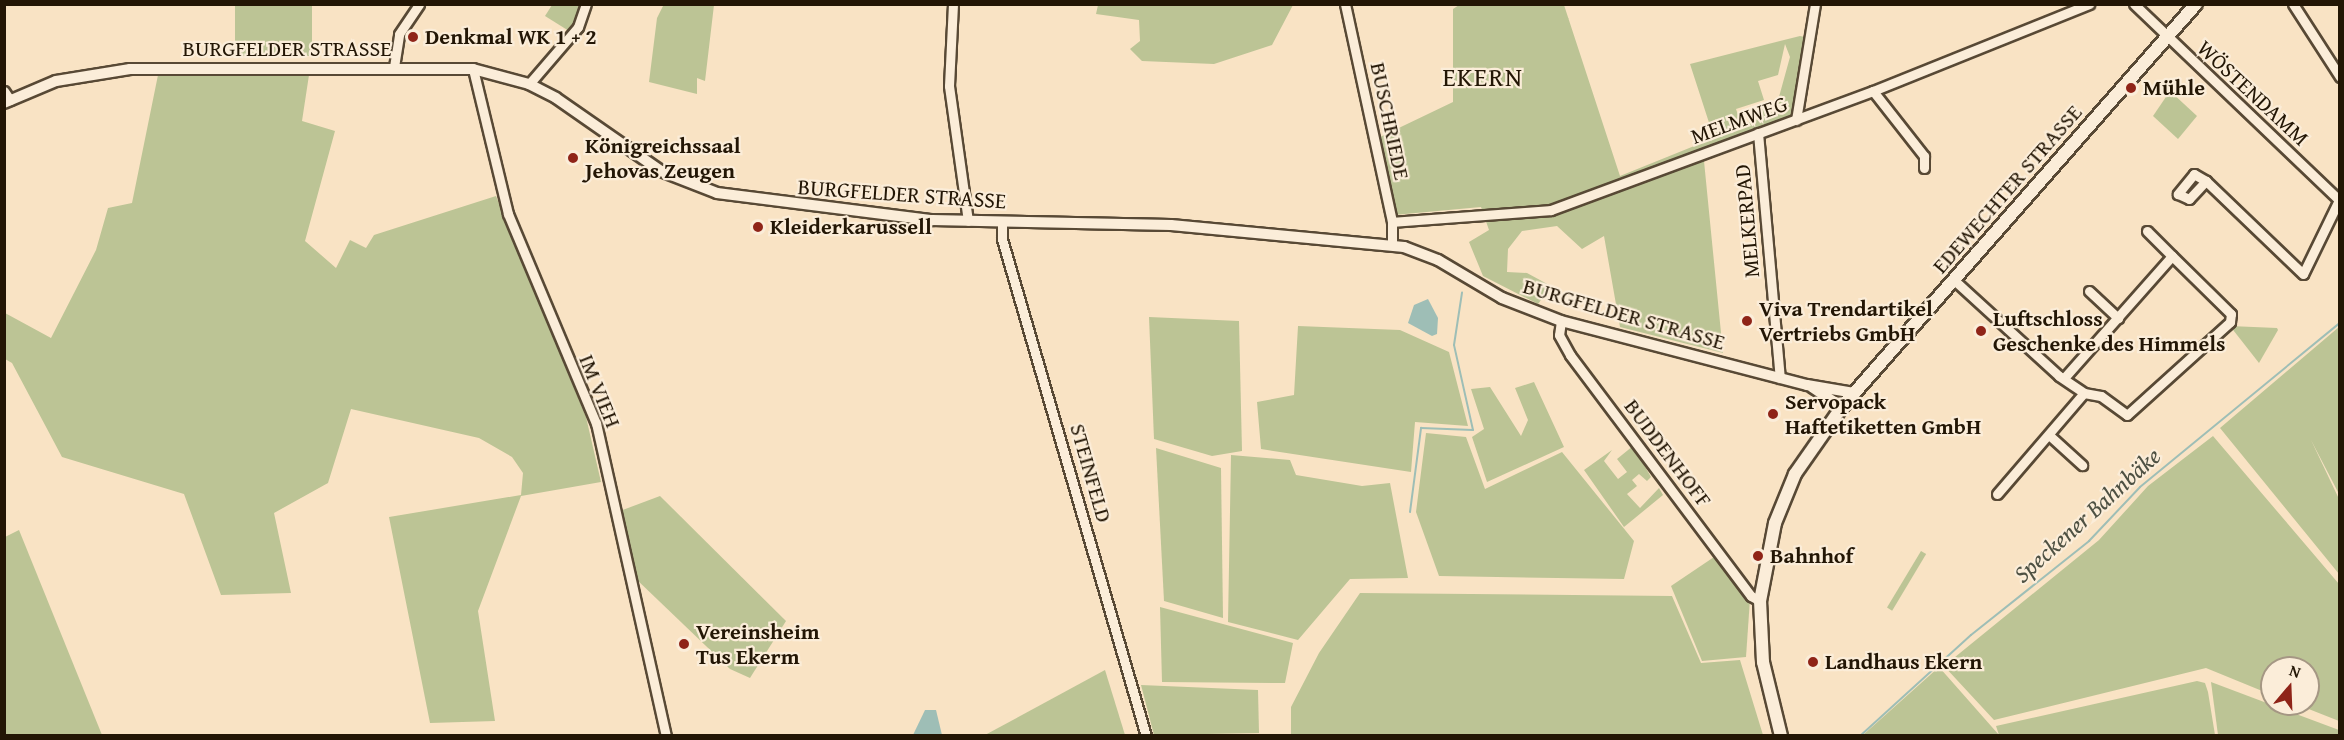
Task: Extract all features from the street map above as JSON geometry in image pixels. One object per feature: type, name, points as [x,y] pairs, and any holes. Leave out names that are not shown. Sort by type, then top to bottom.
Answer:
[{"type":"main road","name":"EDEWECHTER STRASSE","points":[[1781,735],[1763,662],[1760,601],[1783,500],[1807,454],[1842,407],[2196,4]]},
{"type":"street","points":[[394,68],[399,34],[419,4]]},
{"type":"street","points":[[529,84],[578,27],[586,4]]},
{"type":"street","points":[[952,4],[948,86],[968,221]]},
{"type":"street","name":"BUSCHRIEDE","points":[[1345,4],[1392,222],[1392,245]]},
{"type":"street","points":[[1796,120],[1815,4]]},
{"type":"street","name":"MELMWEG","points":[[1392,222],[1551,210],[1873,91],[2089,4]]},
{"type":"street","points":[[2134,4],[2166,39]]},
{"type":"street","points":[[2293,4],[2340,77]]},
{"type":"street","name":"WÖSTENDAMM","points":[[2166,39],[2339,200],[2303,274],[2206,181]]},
{"type":"street","name":"BURGFELDER STRASSE","points":[[6,98],[56,81],[130,69],[473,69],[529,84],[574,110],[661,171],[693,186],[799,207],[968,221],[1171,225],[1392,245],[1427,255],[1502,298],[1561,321],[1810,386],[1855,393]]},
{"type":"street","name":"IM VIEH","points":[[473,69],[508,214],[596,423],[666,735]]},
{"type":"street","points":[[1873,91],[1924,156],[1924,168]]},
{"type":"street","name":"MELKERPAD","points":[[1758,133],[1780,378]]},
{"type":"street","name":"STEINFELD","points":[[1002,221],[1002,239],[1146,735]]},
{"type":"street","points":[[1954,280],[2084,393],[2102,396],[2127,416],[2230,322],[2231,314],[2147,231]]},
{"type":"street","points":[[2065,377],[2172,256]]},
{"type":"street","points":[[2089,291],[2118,318]]},
{"type":"street","name":"BUDDENHOFF","points":[[1561,321],[1559,334],[1570,355],[1751,597],[1760,601]]},
{"type":"street","name":"BURGFELDER STRASSE","points":[[1810,386],[1842,407]]},
{"type":"street","points":[[1997,494],[2084,393]]},
{"type":"street","points":[[2049,435],[2082,465]]},
{"type":"green space","points":[[664,4],[714,5],[705,81],[697,78],[697,94],[649,82],[657,18]]},
{"type":"green space","points":[[1098,4],[1293,5],[1272,45],[1214,64],[1142,61],[1130,49],[1140,41],[1139,20],[1096,14]]},
{"type":"green space","points":[[235,5],[312,5],[312,56],[235,56]]},
{"type":"green space","points":[[552,5],[581,5],[573,28],[569,31],[545,16]]},
{"type":"green space","points":[[1459,5],[1564,5],[1620,176],[1714,138],[1690,64],[1800,36],[1809,38],[1793,128],[1704,161],[1723,353],[1620,327],[1604,236],[1582,249],[1557,226],[1522,231],[1508,249],[1507,272],[1527,273],[1551,286],[1538,304],[1483,276],[1469,242],[1489,230],[1481,207],[1394,215],[1380,137],[1453,102],[1453,9]],"holes":[[[1785,44],[1790,57],[1777,104],[1760,110],[1763,118],[1741,124],[1736,109],[1764,100],[1758,81],[1778,75]]]},
{"type":"green space","points":[[158,75],[309,75],[302,121],[335,131],[305,241],[336,268],[350,240],[366,248],[374,235],[496,196],[586,417],[601,482],[521,496],[478,611],[495,721],[430,723],[389,517],[521,495],[523,473],[512,457],[479,438],[351,409],[328,483],[274,513],[291,593],[221,595],[184,494],[62,457],[12,363],[5,359],[5,313],[51,338],[96,250],[108,208],[132,203]]},
{"type":"green space","points":[[2170,91],[2197,116],[2178,139],[2153,116]]},
{"type":"green space","points":[[1149,317],[1239,321],[1242,451],[1212,456],[1154,439]]},
{"type":"green space","points":[[1298,326],[1400,330],[1449,352],[1468,426],[1415,422],[1411,472],[1261,449],[1257,402],[1294,395]]},
{"type":"green space","points":[[2230,326],[2277,328],[2278,330],[2259,363]]},
{"type":"green space","points":[[2339,327],[2339,494],[2311,440],[2339,499],[2339,574],[2220,428]]},
{"type":"green space","points":[[1534,382],[1564,447],[1487,482],[1472,437],[1484,429],[1471,389],[1490,387],[1521,436],[1528,420],[1515,388]]},
{"type":"green space","points":[[1426,433],[1466,437],[1485,489],[1562,452],[1634,541],[1624,579],[1439,576],[1416,512]]},
{"type":"green space","points":[[2213,436],[2339,584],[2339,721],[2320,713],[2320,656],[2260,656],[2260,690],[2206,668],[1994,720],[1944,666],[2099,540],[2148,486]]},
{"type":"green space","points":[[1633,446],[1651,477],[1647,481],[1639,474],[1632,480],[1637,486],[1627,494],[1640,508],[1659,488],[1663,495],[1624,527],[1584,470],[1612,450],[1604,461],[1618,479],[1627,472],[1617,459]]},
{"type":"green space","points":[[1156,448],[1221,468],[1223,618],[1164,601]]},
{"type":"green space","points":[[1231,455],[1290,460],[1296,475],[1362,486],[1390,483],[1408,578],[1350,579],[1298,640],[1228,622]]},
{"type":"green space","points":[[660,496],[786,621],[750,678],[730,669],[635,578],[620,511]]},
{"type":"green space","points":[[19,530],[102,735],[5,735],[5,537]]},
{"type":"green space","points":[[1921,551],[1926,554],[1892,611],[1887,608]]},
{"type":"green space","points":[[1717,555],[1750,599],[1746,657],[1702,661],[1671,586]]},
{"type":"green space","points":[[1360,593],[1672,596],[1701,663],[1740,660],[1763,735],[1291,735],[1291,707],[1319,653]]},
{"type":"green space","points":[[1160,607],[1293,643],[1285,683],[1162,682]]},
{"type":"green space","points":[[1939,667],[1999,735],[1863,735]]},
{"type":"green space","points":[[1105,670],[1125,735],[985,735]]},
{"type":"green space","points":[[2197,681],[2205,683],[2208,692],[2215,735],[1999,735],[1996,726]]},
{"type":"green space","points":[[2211,682],[2260,700],[2260,716],[2302,716],[2339,730],[2339,735],[2218,735]]},
{"type":"green space","points":[[1141,685],[1258,690],[1259,733],[1154,735]]},
{"type":"water","points":[[1428,299],[1438,318],[1437,334],[1432,336],[1408,323],[1414,305]]},
{"type":"water","points":[[925,710],[936,710],[942,735],[913,735]]},
{"type":"waterway","points":[[1410,512],[1421,428],[1473,430],[1454,345],[1462,293]]},
{"type":"waterway","name":"Speckener Bahnbäke","points":[[1860,736],[1971,635],[2089,541],[2140,487],[2340,323]]},
{"type":"place","name":"Denkmal WK 1 + 2","points":[[413,37]]},
{"type":"place","name":"Mühle","points":[[2131,88]]},
{"type":"place","name":"Königreichssaal Jehovas Zeugen","points":[[573,158]]},
{"type":"place","name":"Kleiderkarussell","points":[[758,227]]},
{"type":"place","name":"Viva Trendartikel Vertriebs GmbH","points":[[1747,321]]},
{"type":"place","name":"Luftschloss Geschenke des Himmels","points":[[1981,331]]},
{"type":"place","name":"Servopack Haftetiketten GmbH","points":[[1773,414]]},
{"type":"place","name":"Bahnhof","points":[[1758,556]]},
{"type":"place","name":"Vereinsheim Tus Ekerm","points":[[684,644]]},
{"type":"place","name":"Landhaus Ekern","points":[[1813,662]]},
{"type":"district","name":"EKERN","points":[[1483,77]]}]
